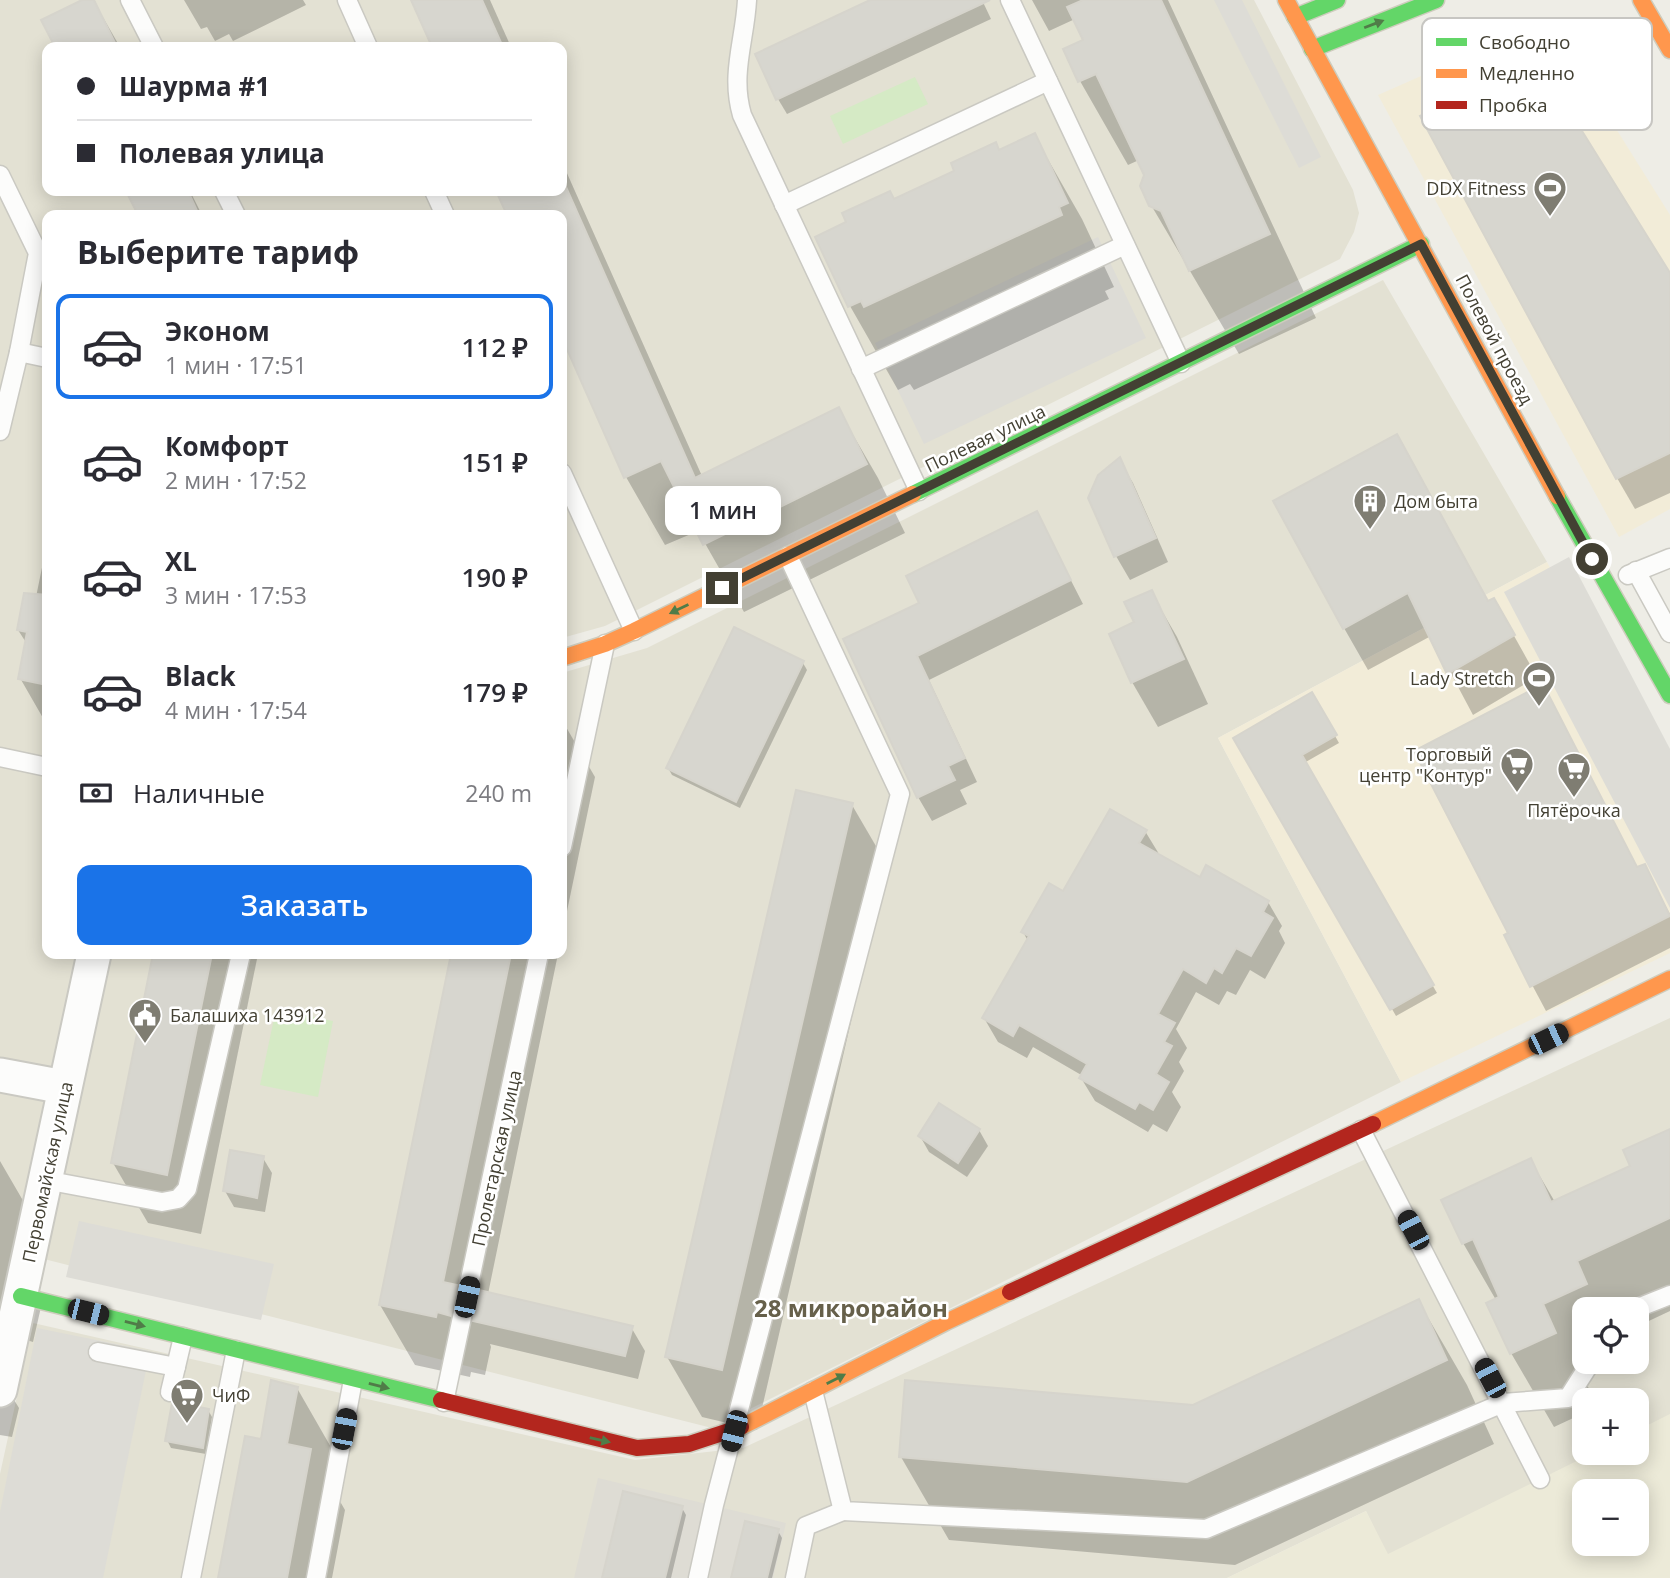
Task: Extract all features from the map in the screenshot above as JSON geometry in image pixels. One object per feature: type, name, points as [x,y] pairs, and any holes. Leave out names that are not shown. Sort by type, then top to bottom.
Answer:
[{"type":"street","name":"Полевой проезд","points":[[1286,0],[1670,695]]},
{"type":"street","points":[[1295,17],[1337,0]]},
{"type":"street","points":[[1312,49],[1436,0]]},
{"type":"street","points":[[1641,0],[1651,18]]},
{"type":"street","points":[[1652,19],[1670,50]]},
{"type":"street","name":"Полевая улица","points":[[567,656],[634,631],[1421,244]]},
{"type":"street","name":"Первомайская улица","points":[[0,1390],[93,959]]},
{"type":"street","points":[[21,1296],[637,1448],[689,1444],[734,1431],[946,1322],[1361,1130],[1670,979]]},
{"type":"street","points":[[0,1075],[64,1087]]},
{"type":"lane","points":[[131,0],[152,42]]},
{"type":"lane","points":[[347,0],[366,42]]},
{"type":"lane","points":[[747,0],[736,81],[742,115],[919,491]]},
{"type":"lane","points":[[1010,0],[1181,363]]},
{"type":"lane","points":[[784,205],[1048,81]]},
{"type":"lane","points":[[0,175],[38,253],[0,431]]},
{"type":"lane","points":[[861,369],[1125,245]]},
{"type":"lane","points":[[19,352],[42,357]]},
{"type":"lane","points":[[567,484],[634,631]]},
{"type":"lane","points":[[698,1578],[901,794],[788,556]]},
{"type":"lane","points":[[1606,583],[1670,558]]},
{"type":"lane","points":[[1636,571],[1670,633]]},
{"type":"lane","points":[[567,823],[605,644]]},
{"type":"lane","points":[[0,757],[42,766]]},
{"type":"lane","points":[[45,1180],[162,1202],[178,1199],[187,1189],[240,959]]},
{"type":"lane","name":"Пролетарская улица","points":[[444,1402],[538,959]]},
{"type":"lane","points":[[1361,1130],[1540,1479]]},
{"type":"lane","points":[[1649,1303],[1670,1295]]},
{"type":"lane","points":[[170,1392],[183,1337]]},
{"type":"lane","points":[[191,1578],[236,1350]]},
{"type":"lane","points":[[97,1352],[176,1367]]},
{"type":"lane","points":[[795,1578],[806,1526],[843,1511],[1206,1529],[1503,1403],[1568,1398],[1583,1374]]},
{"type":"lane","points":[[316,1578],[353,1380]]},
{"type":"lane","points":[[813,1391],[843,1511]]},
{"type":"shaded area","points":[[0,0],[1254,0],[1353,190],[1359,213],[1354,232],[1340,259],[605,626],[567,637],[567,210],[42,210],[42,959],[81,959],[0,1315]]},
{"type":"shaded area","points":[[1214,0],[1242,0],[1321,157],[1299,168]]},
{"type":"shaded area","points":[[1422,76],[1422,130],[1617,130],[1670,215],[1670,509],[1619,537],[1378,95]]},
{"type":"shaded area","points":[[1098,237],[1146,338],[924,444],[875,343]]},
{"type":"shaded area","points":[[1383,280],[1547,562],[1218,738],[1401,1082],[712,1428],[44,1259],[105,959],[567,959],[567,672],[647,648]]},
{"type":"shaded area","points":[[1569,557],[1670,749],[1670,908],[1504,592]]},
{"type":"shaded area","points":[[1547,562],[1670,790],[1670,953],[1401,1082],[1218,738]]},
{"type":"shaded area","points":[[1670,1018],[1670,1578],[1398,1578],[1366,1511],[1227,1578],[0,1578],[0,1474],[33,1323],[635,1460],[743,1448]]},
{"type":"shaded area","points":[[79,1221],[274,1264],[261,1320],[66,1277]]},
{"type":"shaded area","points":[[37,1328],[150,1351],[103,1578],[0,1578],[0,1512]]},
{"type":"shaded area","points":[[1670,1414],[1670,1578],[1227,1578],[1366,1511],[1388,1554],[1572,1463],[1649,1465],[1649,1424]]},
{"type":"shaded area","points":[[598,1478],[786,1523],[773,1578],[574,1578]]},
{"type":"green space","points":[[915,77],[928,104],[843,144],[830,116]]},
{"type":"green space","points":[[276,1009],[333,1021],[318,1097],[260,1085]]},
{"type":"building","points":[[82,0],[94,0],[115,42],[52,42],[41,20]]},
{"type":"building","points":[[411,0],[482,0],[501,42],[430,42]]},
{"type":"building","points":[[870,0],[990,0],[776,100],[755,54]]},
{"type":"building","points":[[1083,0],[1161,0],[1270,234],[1189,271],[1161,211],[1149,206],[1140,186],[1144,175],[1096,74],[1078,82],[1063,49],[1083,40],[1067,7]]},
{"type":"building","points":[[1428,130],[1581,130],[1670,273],[1670,453],[1616,479]]},
{"type":"building","points":[[1035,133],[1068,203],[1059,207],[1062,215],[864,307],[861,301],[848,307],[815,237],[846,222],[842,213],[890,191],[894,199],[954,171],[951,163],[996,142],[999,150]]},
{"type":"building","points":[[567,189],[695,478],[839,407],[867,464],[703,545],[661,461],[624,478],[567,349],[567,210],[505,210],[498,196],[567,196]]},
{"type":"building","points":[[128,196],[190,196],[197,210],[136,210]]},
{"type":"building","name":"Дом быта","points":[[1397,434],[1488,601],[1494,598],[1515,635],[1447,674],[1408,593],[1343,629],[1273,501]]},
{"type":"building","points":[[1120,457],[1156,538],[1114,557],[1088,498],[1098,475]]},
{"type":"building","points":[[1037,511],[1071,580],[917,656],[965,758],[948,766],[955,780],[917,798],[843,639],[919,603],[906,576]]},
{"type":"building","points":[[1152,590],[1184,659],[1131,683],[1109,634],[1134,622],[1124,602]]},
{"type":"building","points":[[24,593],[42,595],[42,684],[18,679],[27,632],[17,630]]},
{"type":"building","points":[[734,627],[804,661],[736,802],[666,768]]},
{"type":"building","name":"Торговый центр \"Контур\"","points":[[1543,684],[1637,867],[1645,864],[1670,916],[1530,987],[1504,935],[1508,933],[1414,751]]},
{"type":"building","points":[[1312,692],[1337,735],[1302,755],[1434,985],[1390,1010],[1233,738]]},
{"type":"building","points":[[796,790],[853,803],[722,1370],[665,1357]]},
{"type":"building","points":[[1110,809],[1147,830],[1139,843],[1200,877],[1206,865],[1269,901],[1263,912],[1273,918],[1251,956],[1236,948],[1222,973],[1214,968],[1206,983],[1183,969],[1158,1014],[1175,1023],[1164,1042],[1172,1046],[1156,1074],[1169,1082],[1153,1110],[1139,1102],[1135,1109],[1079,1078],[1087,1064],[1019,1025],[1013,1036],[982,1018],[1029,936],[1021,932],[1049,883],[1063,891]]},
{"type":"building","points":[[152,959],[211,959],[167,1175],[111,1163]]},
{"type":"building","points":[[450,959],[510,959],[443,1282],[457,1285],[451,1316],[437,1312],[436,1317],[379,1305]]},
{"type":"building","points":[[939,1103],[980,1129],[958,1163],[918,1136]]},
{"type":"building","points":[[1670,1129],[1670,1218],[1577,1261],[1587,1284],[1543,1304],[1556,1333],[1510,1354],[1486,1303],[1499,1297],[1473,1239],[1462,1244],[1441,1200],[1531,1158],[1551,1202],[1630,1166],[1623,1150]]},
{"type":"building","points":[[230,1150],[264,1156],[257,1198],[223,1191]]},
{"type":"building","points":[[479,1290],[633,1326],[625,1356],[473,1321]]},
{"type":"building","points":[[1419,1299],[1447,1360],[1187,1482],[899,1457],[905,1380],[1193,1405]]},
{"type":"building","points":[[271,1380],[298,1387],[287,1444],[311,1449],[287,1578],[218,1578],[245,1436],[261,1439]]},
{"type":"building","name":"ЧиФ","points":[[172,1403],[209,1409],[203,1448],[165,1441]]},
{"type":"building","points":[[623,1491],[683,1506],[665,1578],[602,1578]]},
{"type":"building","points":[[745,1521],[779,1529],[767,1578],[731,1578]]},
{"type":"traffic: fast","points":[[1295,17],[1337,0]]},
{"type":"traffic: fast","points":[[1312,49],[1436,0]]},
{"type":"traffic: fast","points":[[913,494],[1421,244]]},
{"type":"traffic: fast","points":[[1557,496],[1670,695]]},
{"type":"traffic: fast","points":[[21,1296],[441,1400]]},
{"type":"traffic: slow","points":[[1286,0],[1557,496]]},
{"type":"traffic: slow","points":[[1641,0],[1651,18]]},
{"type":"traffic: slow","points":[[1652,19],[1670,50]]},
{"type":"traffic: slow","points":[[567,656],[634,631],[913,494]]},
{"type":"traffic: slow","points":[[1373,1124],[1670,979]]},
{"type":"traffic: slow","points":[[741,1427],[1010,1292]]},
{"type":"traffic: jam","points":[[1010,1292],[1373,1124]]},
{"type":"traffic: jam","points":[[441,1400],[637,1448],[689,1444],[741,1427]]},
{"type":"place","name":"DDX Fitness","points":[[1550,218]]},
{"type":"place","name":"Дом быта","points":[[1370,531]]},
{"type":"place","name":"Lady Stretch","points":[[1539,708]]},
{"type":"place","name":"Торговый центр \"Контур\"","points":[[1517,794]]},
{"type":"place","name":"Пятёрочка","points":[[1574,799]]},
{"type":"place","name":"Балашиха 143912","points":[[145,1045]]},
{"type":"place","name":"ЧиФ","points":[[187,1425]]},
{"type":"district","name":"28 микрорайон","points":[[851,1307]]},
{"type":"route","points":[[722,588],[1421,244],[1592,559]]}]
